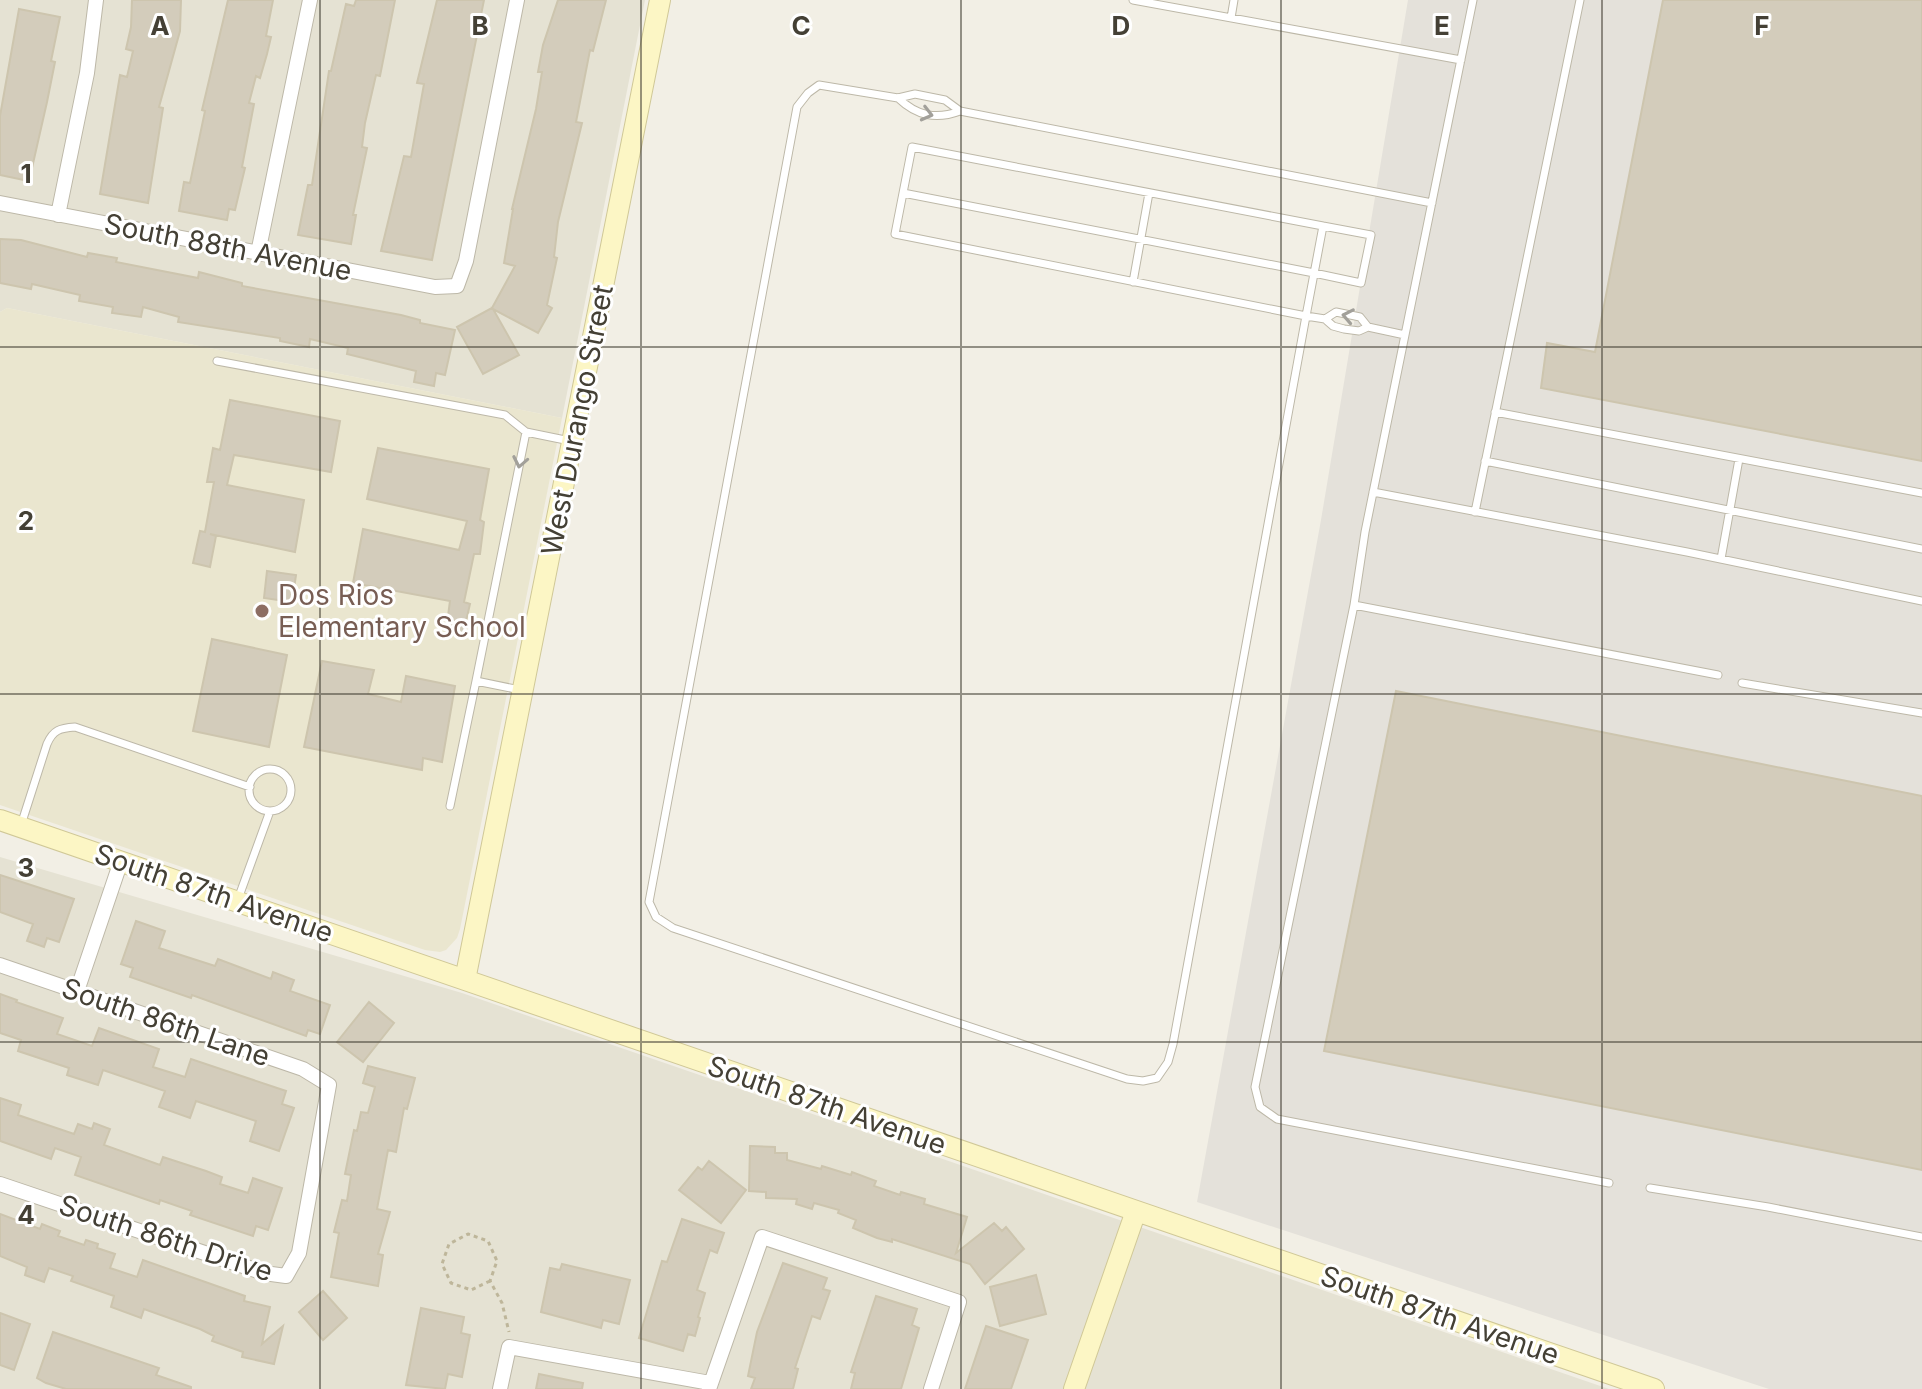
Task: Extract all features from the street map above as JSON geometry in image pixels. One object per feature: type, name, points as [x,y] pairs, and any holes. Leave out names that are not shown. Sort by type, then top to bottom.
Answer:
[{"type":"street","points":[[58,215],[87,73],[96,0]]},
{"type":"street","points":[[258,253],[310,0]]},
{"type":"street","name":"South 88th Avenue","points":[[0,203],[435,287],[457,286],[466,261],[517,0]]},
{"type":"street","name":"West Durango Street","points":[[465,980],[660,0]]},
{"type":"street","name":"South 87th Avenue","points":[[0,820],[1654,1389]]},
{"type":"street","points":[[77,991],[121,861]]},
{"type":"street","name":"South 86th Lane","points":[[0,965],[303,1069],[329,1085],[299,1253],[286,1276]]},
{"type":"street","name":"South 86th Drive","points":[[0,1184],[264,1273],[286,1276]]},
{"type":"street","points":[[1074,1389],[1136,1211]]},
{"type":"street","points":[[500,1389],[509,1347],[710,1386],[762,1237],[959,1302],[931,1389]]},
{"type":"lane","points":[[1133,0],[1461,60]]},
{"type":"lane","points":[[1231,18],[1234,0]]},
{"type":"lane","points":[[1473,0],[1255,1087],[1260,1107],[1277,1119],[1609,1183]]},
{"type":"lane","points":[[1475,512],[1580,0]]},
{"type":"lane","points":[[1323,226],[1173,1044],[1168,1062],[1157,1078],[1143,1081],[1127,1079],[673,928],[656,917],[649,902],[652,882],[797,107],[808,93],[819,85],[898,98],[915,94],[945,100],[960,111],[1432,203]]},
{"type":"lane","points":[[898,98],[910,109],[942,117],[960,111]]},
{"type":"lane","points":[[903,193],[1361,283],[1371,235],[912,147],[903,193],[895,234],[1325,319],[1333,326],[1344,329],[1359,331],[1368,327],[1405,335]]},
{"type":"lane","points":[[1133,282],[1149,193]]},
{"type":"lane","points":[[1325,319],[1336,312],[1360,317],[1368,327]]},
{"type":"lane","points":[[217,361],[505,415],[526,432],[572,442]]},
{"type":"lane","points":[[1495,412],[1922,493]]},
{"type":"lane","points":[[450,806],[526,432]]},
{"type":"lane","points":[[1721,559],[1739,459]]},
{"type":"lane","points":[[1485,461],[1922,549]]},
{"type":"lane","points":[[1373,492],[1922,601]]},
{"type":"lane","points":[[1354,605],[1718,675]]},
{"type":"lane","points":[[476,681],[524,690]]},
{"type":"lane","points":[[1742,683],[1922,713]]},
{"type":"lane","points":[[20,827],[51,733],[61,728],[75,727],[250,787]]},
{"type":"lane","points":[[275,769],[286,776],[291,788],[288,801],[270,811],[252,801],[250,787],[256,774],[275,769]]},
{"type":"lane","points":[[238,901],[270,811]]},
{"type":"lane","points":[[1650,1188],[1922,1237]]},
{"type":"path","points":[[490,1281],[471,1290],[451,1283],[442,1264],[449,1244],[468,1234],[488,1241],[497,1261],[490,1281],[509,1325],[509,1347]]},
{"type":"shaded area","points":[[0,0],[645,0],[562,418],[7,308],[0,312]]},
{"type":"shaded area","points":[[1408,0],[1922,0],[1922,1389],[1769,1389],[1197,1202],[1321,520]]},
{"type":"shaded area","name":"Dos Rios Elementary School","points":[[7,308],[562,418],[460,929],[457,938],[446,950],[425,950],[0,805],[0,312]]},
{"type":"shaded area","points":[[0,857],[462,993],[1609,1389],[0,1389]]},
{"type":"building","points":[[132,0],[181,0],[180,31],[159,107],[163,108],[148,203],[100,194],[120,75],[127,77],[133,51],[126,49]]},
{"type":"building","points":[[228,0],[273,0],[266,36],[271,37],[260,78],[256,76],[249,103],[254,104],[242,167],[245,168],[235,210],[229,209],[227,220],[179,211],[184,182],[190,183],[205,111],[202,110]]},
{"type":"building","points":[[356,0],[395,0],[380,76],[376,75],[365,123],[362,147],[367,148],[353,215],[356,215],[351,244],[298,235],[308,185],[312,185],[329,71],[346,4],[354,6]]},
{"type":"building","points":[[437,0],[484,0],[432,260],[381,251],[404,156],[411,157],[424,84],[417,83]]},
{"type":"building","points":[[558,0],[606,0],[593,51],[590,50],[576,122],[582,123],[558,222],[554,257],[557,258],[547,305],[552,308],[538,333],[493,309],[519,355],[483,374],[457,327],[492,308],[515,266],[504,263],[512,209],[536,109],[543,45]]},
{"type":"building","points":[[1663,0],[1922,0],[1922,461],[1541,388],[1547,343],[1595,352]]},
{"type":"building","points":[[19,9],[60,17],[47,102],[32,168],[27,166],[24,180],[0,175],[0,116]]},
{"type":"building","points":[[0,239],[21,240],[87,257],[88,253],[117,258],[116,262],[198,278],[199,272],[242,283],[242,286],[401,315],[420,320],[420,323],[455,330],[445,375],[436,373],[434,386],[414,382],[416,371],[347,354],[348,348],[310,339],[309,347],[280,341],[280,338],[178,322],[179,317],[143,307],[141,317],[112,313],[113,307],[79,301],[80,295],[32,284],[31,289],[0,283]]},
{"type":"building","points":[[230,400],[340,421],[331,472],[234,455],[227,485],[304,500],[295,552],[210,534],[216,536],[210,567],[193,563],[200,531],[205,532],[214,482],[207,482],[213,448],[220,450]]},
{"type":"building","points":[[378,448],[489,469],[480,520],[484,522],[480,554],[474,554],[464,602],[470,604],[463,634],[446,631],[450,601],[353,583],[363,529],[459,550],[467,521],[367,499]]},
{"type":"building","points":[[267,571],[296,575],[292,602],[264,598]]},
{"type":"building","points":[[212,639],[287,655],[269,747],[193,731]]},
{"type":"building","points":[[322,661],[374,670],[368,694],[401,702],[406,676],[455,686],[442,762],[423,758],[422,770],[304,747]]},
{"type":"building","points":[[1396,691],[1922,796],[1922,1170],[1324,1051]]},
{"type":"building","points":[[0,875],[74,899],[59,942],[47,938],[44,947],[27,941],[33,924],[0,912]]},
{"type":"building","points":[[136,921],[165,931],[159,948],[215,966],[218,959],[271,979],[273,972],[294,980],[290,991],[330,1005],[320,1034],[308,1030],[306,1036],[192,995],[191,998],[130,977],[133,968],[121,964]]},
{"type":"building","points":[[0,994],[63,1018],[57,1034],[92,1046],[99,1028],[159,1049],[153,1067],[185,1077],[191,1059],[286,1091],[282,1104],[294,1108],[279,1151],[250,1141],[256,1121],[196,1101],[190,1118],[159,1107],[165,1091],[103,1070],[98,1085],[67,1075],[69,1068],[18,1051],[21,1040],[0,1033]]},
{"type":"building","points":[[369,1002],[394,1023],[363,1062],[337,1042]]},
{"type":"building","points":[[368,1066],[415,1078],[407,1109],[404,1108],[396,1152],[388,1150],[377,1209],[390,1212],[378,1254],[383,1255],[378,1286],[331,1277],[339,1233],[334,1232],[342,1200],[347,1201],[351,1175],[345,1174],[354,1130],[357,1131],[361,1112],[368,1113],[375,1087],[363,1083]]},
{"type":"building","points":[[0,1098],[21,1105],[18,1115],[74,1134],[78,1124],[92,1129],[94,1123],[110,1129],[104,1145],[160,1165],[163,1157],[222,1177],[220,1184],[248,1193],[253,1178],[282,1188],[268,1230],[256,1226],[253,1236],[190,1215],[192,1211],[160,1200],[159,1204],[75,1175],[81,1157],[55,1148],[51,1159],[0,1141]]},
{"type":"building","points":[[750,1146],[775,1147],[775,1153],[787,1153],[787,1160],[851,1175],[852,1172],[876,1181],[874,1186],[925,1199],[924,1204],[967,1217],[956,1253],[994,1223],[1002,1231],[1006,1227],[1024,1249],[985,1284],[970,1264],[892,1239],[892,1242],[877,1238],[853,1228],[856,1220],[838,1213],[839,1210],[814,1203],[812,1209],[796,1204],[797,1199],[766,1198],[766,1192],[749,1191]]},
{"type":"building","points":[[709,1161],[746,1190],[721,1223],[679,1190],[698,1167],[702,1170]]},
{"type":"building","points":[[0,1214],[40,1229],[42,1224],[60,1231],[58,1236],[84,1245],[86,1240],[98,1244],[97,1248],[115,1254],[110,1268],[137,1277],[143,1260],[245,1296],[244,1301],[270,1307],[262,1344],[283,1326],[274,1364],[242,1357],[243,1352],[212,1341],[214,1336],[200,1329],[144,1309],[141,1318],[111,1307],[114,1296],[71,1281],[73,1276],[49,1268],[44,1282],[25,1275],[27,1267],[0,1256]]},
{"type":"building","points":[[682,1219],[724,1233],[717,1253],[710,1250],[697,1290],[705,1293],[700,1318],[695,1336],[688,1334],[683,1351],[639,1338],[662,1261],[667,1262]]},
{"type":"building","points":[[783,1263],[827,1278],[823,1289],[830,1291],[820,1319],[812,1316],[795,1368],[798,1369],[793,1389],[751,1389],[755,1378],[748,1376],[757,1332]]},
{"type":"building","points":[[562,1264],[630,1280],[619,1324],[603,1320],[601,1328],[541,1312],[550,1268],[560,1270]]},
{"type":"building","points":[[1036,1275],[1046,1314],[1000,1326],[990,1287]]},
{"type":"building","points":[[323,1291],[347,1318],[323,1340],[299,1312]]},
{"type":"building","points":[[876,1296],[917,1309],[912,1325],[919,1328],[901,1389],[851,1389],[855,1373],[851,1372]]},
{"type":"building","points":[[421,1308],[464,1317],[461,1333],[470,1335],[462,1377],[448,1374],[445,1389],[406,1385]]},
{"type":"building","points":[[0,1313],[30,1324],[14,1370],[0,1365]]},
{"type":"building","points":[[986,1326],[1028,1340],[1011,1389],[965,1389]]},
{"type":"building","points":[[53,1332],[159,1368],[156,1375],[191,1389],[66,1389],[46,1383],[37,1378]]},
{"type":"building","points":[[539,1374],[583,1383],[582,1389],[536,1389]]},
{"type":"place","name":"Dos Rios Elementary School","points":[[262,611]]}]
